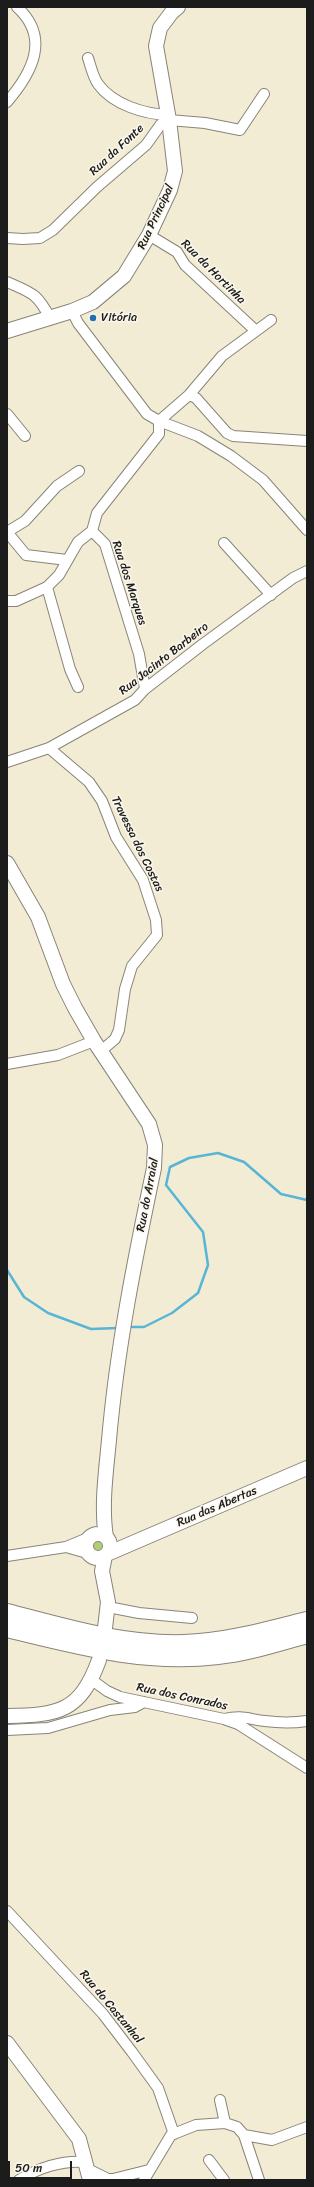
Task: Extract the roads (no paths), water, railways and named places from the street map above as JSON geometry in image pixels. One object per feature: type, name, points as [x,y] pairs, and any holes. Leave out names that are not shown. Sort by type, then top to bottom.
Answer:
[{"type":"highway","points":[[7,1613],[103,1637],[160,1644],[208,1643],[307,1621]]},
{"type":"highway","points":[[7,1628],[95,1650],[168,1658],[219,1655],[307,1634]]},
{"type":"street","points":[[7,102],[27,77],[36,52],[34,33],[26,15],[17,7]]},
{"type":"street","name":"Rua Principal","points":[[7,331],[72,312],[93,302],[124,276],[149,235],[174,178],[175,166],[169,117],[156,46],[160,28],[168,16],[178,7]]},
{"type":"street","points":[[88,58],[97,83],[112,97],[144,111],[169,117],[240,130],[264,94]]},
{"type":"street","name":"Rua da Fonte","points":[[7,238],[40,238],[52,230],[97,187],[146,145],[161,124],[169,117]]},
{"type":"street","name":"Rua da Hortinha","points":[[149,235],[177,252],[184,264],[256,331]]},
{"type":"street","points":[[7,282],[32,293],[42,302],[50,318]]},
{"type":"street","points":[[72,312],[78,323],[147,414],[159,421],[198,436],[231,456],[263,480],[307,530]]},
{"type":"street","points":[[7,601],[16,601],[47,588],[58,575],[78,542],[92,531],[97,513],[159,434],[159,421],[189,395],[222,356],[271,320]]},
{"type":"street","points":[[189,395],[196,398],[227,433],[233,436],[307,441]]},
{"type":"street","points":[[7,414],[26,436]]},
{"type":"street","points":[[67,560],[26,555],[7,532],[25,521],[57,486],[79,471]]},
{"type":"street","name":"Rua dos Marques","points":[[92,531],[105,544],[139,654],[145,689]]},
{"type":"street","points":[[224,543],[271,595]]},
{"type":"street","name":"Rua Jacinto Barbeiro","points":[[7,762],[50,748],[135,700],[145,689],[271,595],[307,571]]},
{"type":"street","points":[[47,588],[70,669],[78,687]]},
{"type":"street","name":"Travessa dos Costas","points":[[50,748],[89,782],[102,801],[116,837],[143,880],[156,920],[157,935],[132,966],[125,989],[119,1030],[115,1039],[97,1046]]},
{"type":"street","name":"Rua do Arraial","points":[[7,863],[33,907],[67,994],[97,1046],[146,1118],[155,1145],[154,1168],[125,1313],[110,1424],[102,1550],[102,1571],[108,1607]]},
{"type":"street","points":[[7,1064],[97,1046]]},
{"type":"street","name":"Rua das Abertas","points":[[89,1537],[98,1533],[102,1550],[127,1545],[307,1468]]},
{"type":"street","name":"Rua do Arraial","points":[[89,1537],[103,1516]]},
{"type":"street","points":[[66,1547],[89,1537]]},
{"type":"street","points":[[7,1556],[66,1547],[102,1550]]},
{"type":"street","points":[[105,1628],[108,1607],[139,1613],[192,1618]]},
{"type":"street","points":[[7,1716],[41,1715],[60,1710],[79,1696],[92,1680],[99,1660]]},
{"type":"street","name":"Rua dos Conrados","points":[[92,1680],[107,1691],[120,1697],[224,1719],[238,1724],[307,1768]]},
{"type":"street","points":[[7,1730],[48,1728],[110,1710],[135,1707],[144,1702]]},
{"type":"street","points":[[224,1719],[239,1716],[289,1724],[307,1721]]},
{"type":"street","name":"Rua do Castanhal","points":[[7,1911],[103,2014],[132,2052],[158,2088],[165,2104],[174,2134]]},
{"type":"street","points":[[7,2044],[76,2135],[81,2144],[87,2170]]},
{"type":"street","points":[[220,2100],[225,2123]]},
{"type":"street","points":[[144,2180],[149,2170],[174,2134],[196,2125],[225,2123],[237,2127],[244,2135],[259,2180]]},
{"type":"street","points":[[244,2135],[272,2140],[307,2127]]},
{"type":"street","points":[[209,2160],[224,2180]]},
{"type":"street","points":[[19,2180],[52,2165],[87,2170],[108,2179],[149,2170]]},
{"type":"waterway","points":[[127,1327],[144,1327],[172,1313],[198,1293],[208,1265],[203,1232],[166,1185],[170,1167],[189,1158],[218,1153],[244,1162],[281,1194],[307,1200]]},
{"type":"waterway","points":[[7,1270],[24,1297],[48,1313],[91,1329],[118,1328]]},
{"type":"place","name":"Vitória","points":[[93,318]]}]
